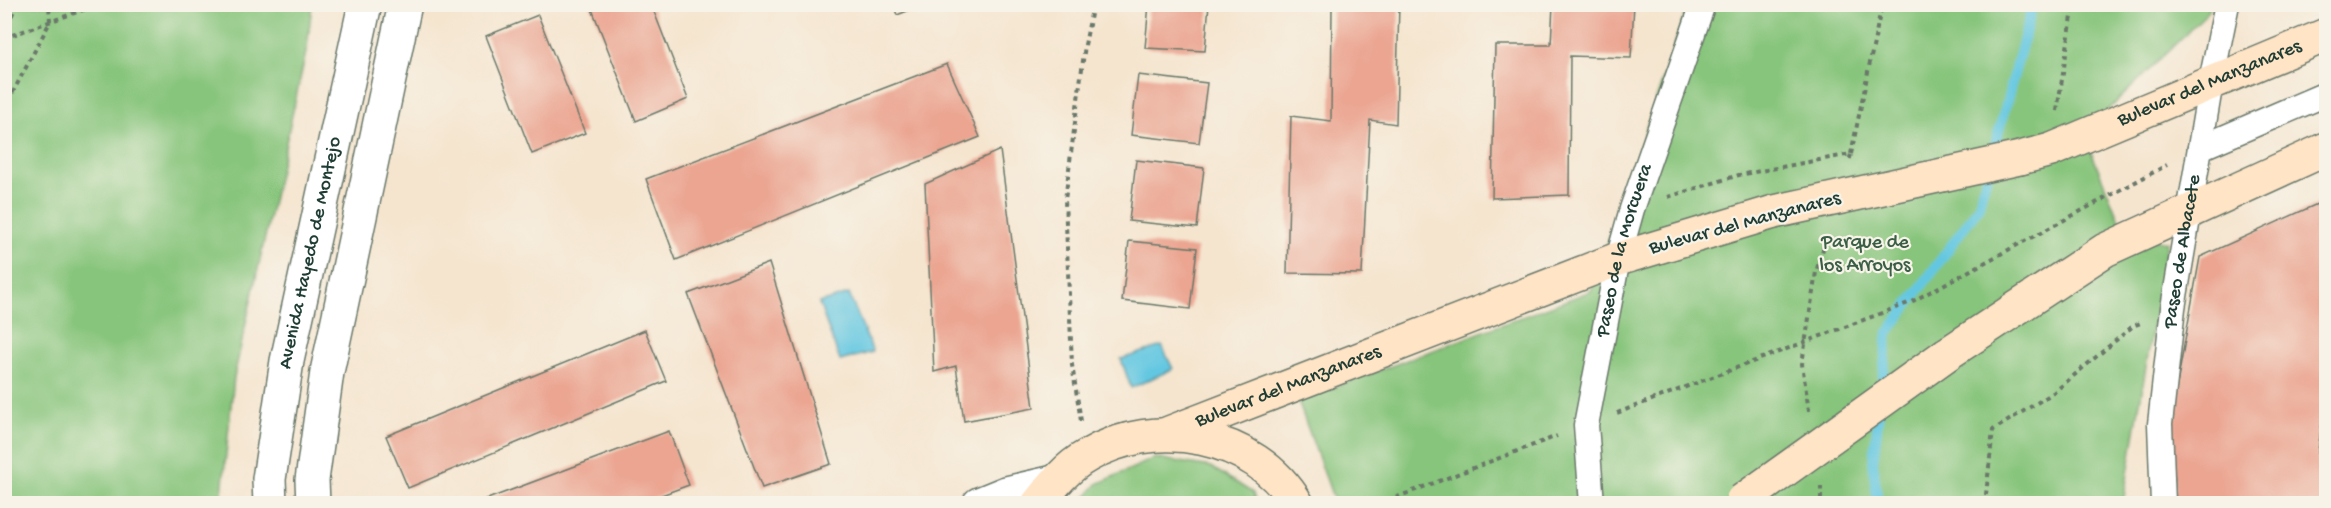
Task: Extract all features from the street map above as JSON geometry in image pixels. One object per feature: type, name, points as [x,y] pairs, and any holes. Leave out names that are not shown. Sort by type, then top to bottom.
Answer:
[{"type":"main road","name":"Bulevar del Manzanares","points":[[1169,433],[1618,259],[1774,212],[2051,150],[2326,35]]},
{"type":"main road","points":[[1740,502],[1947,354],[2105,250],[2326,149]]},
{"type":"main road","points":[[1046,493],[1087,456],[1127,439],[1169,433],[1215,440],[1256,460],[1289,491],[1297,504]]},
{"type":"street","name":"Avenida Hayedo de Montejo","points":[[270,504],[269,479],[287,360],[364,4]]},
{"type":"street","points":[[313,504],[312,480],[327,372],[405,4]]},
{"type":"street","name":"Paseo de la Morcuera","points":[[1592,504],[1586,425],[1618,259],[1632,209],[1703,4]]},
{"type":"street","name":"Paseo de Albacete","points":[[2163,504],[2160,424],[2173,308],[2211,82],[2227,4]]},
{"type":"street","points":[[2200,148],[2326,94]]},
{"type":"street","points":[[979,504],[1006,494],[1046,493]]},
{"type":"path","points":[[4,21],[17,4]]},
{"type":"path","points":[[4,109],[50,22],[49,4]]},
{"type":"path","points":[[4,38],[100,4]]},
{"type":"path","points":[[1087,456],[1072,365],[1065,200],[1085,45],[1093,4]]},
{"type":"path","points":[[1848,165],[1882,4]]},
{"type":"path","points":[[2051,150],[2074,4]]},
{"type":"path","points":[[1805,344],[1911,302],[2200,148]]},
{"type":"path","points":[[1632,209],[1739,175],[1851,154]]},
{"type":"path","points":[[1811,422],[1802,364],[1816,272],[1829,229]]},
{"type":"path","points":[[1985,504],[1993,430],[2053,393],[2133,326],[2173,308]]},
{"type":"path","points":[[1821,479],[1821,504]]},
{"type":"green space","points":[[4,5],[312,5],[307,48],[234,377],[221,503],[5,503]]},
{"type":"green space","name":"Parque de los Arroyos","points":[[1688,5],[2210,5],[2209,11],[2084,134],[2124,232],[2167,242],[2123,503],[1335,503],[1298,401],[1591,291]]},
{"type":"green space","points":[[1155,458],[1211,467],[1253,493],[1256,503],[1081,503],[1097,484]]},
{"type":"water","points":[[849,294],[873,352],[840,361],[819,303]]},
{"type":"water","points":[[1162,346],[1173,369],[1131,388],[1121,359]]},
{"type":"building","points":[[590,4],[651,4],[688,99],[636,121]]},
{"type":"building","points":[[893,4],[923,4],[923,5],[897,15]]},
{"type":"building","points":[[1149,4],[1209,4],[1205,51],[1145,48]]},
{"type":"building","points":[[1332,4],[1399,4],[1396,124],[1370,120],[1362,274],[1287,273],[1291,116],[1331,121]]},
{"type":"building","points":[[1553,4],[1634,4],[1631,58],[1570,56],[1569,195],[1492,198],[1495,45],[1551,45]]},
{"type":"building","points":[[538,15],[585,133],[532,154],[486,36]]},
{"type":"building","points":[[947,64],[980,137],[676,260],[646,179]]},
{"type":"building","points":[[1138,75],[1207,83],[1199,143],[1131,135]]},
{"type":"building","points":[[1000,150],[1034,408],[964,421],[956,366],[934,372],[925,184]]},
{"type":"building","points":[[1136,160],[1204,168],[1197,228],[1129,221]]},
{"type":"building","points":[[2326,200],[2326,393],[2318,451],[2322,504],[2176,504],[2171,418],[2200,257]]},
{"type":"building","points":[[1129,241],[1197,248],[1190,309],[1122,301]]},
{"type":"building","points":[[769,263],[831,464],[762,488],[688,294]]},
{"type":"building","points":[[645,330],[666,381],[408,488],[386,436]]},
{"type":"building","points":[[669,431],[689,485],[637,504],[474,504]]},
{"type":"waterway","points":[[1881,393],[1888,333],[1978,208],[2033,4]]},
{"type":"waterway","points":[[1878,504],[1873,463],[1879,412]]}]
